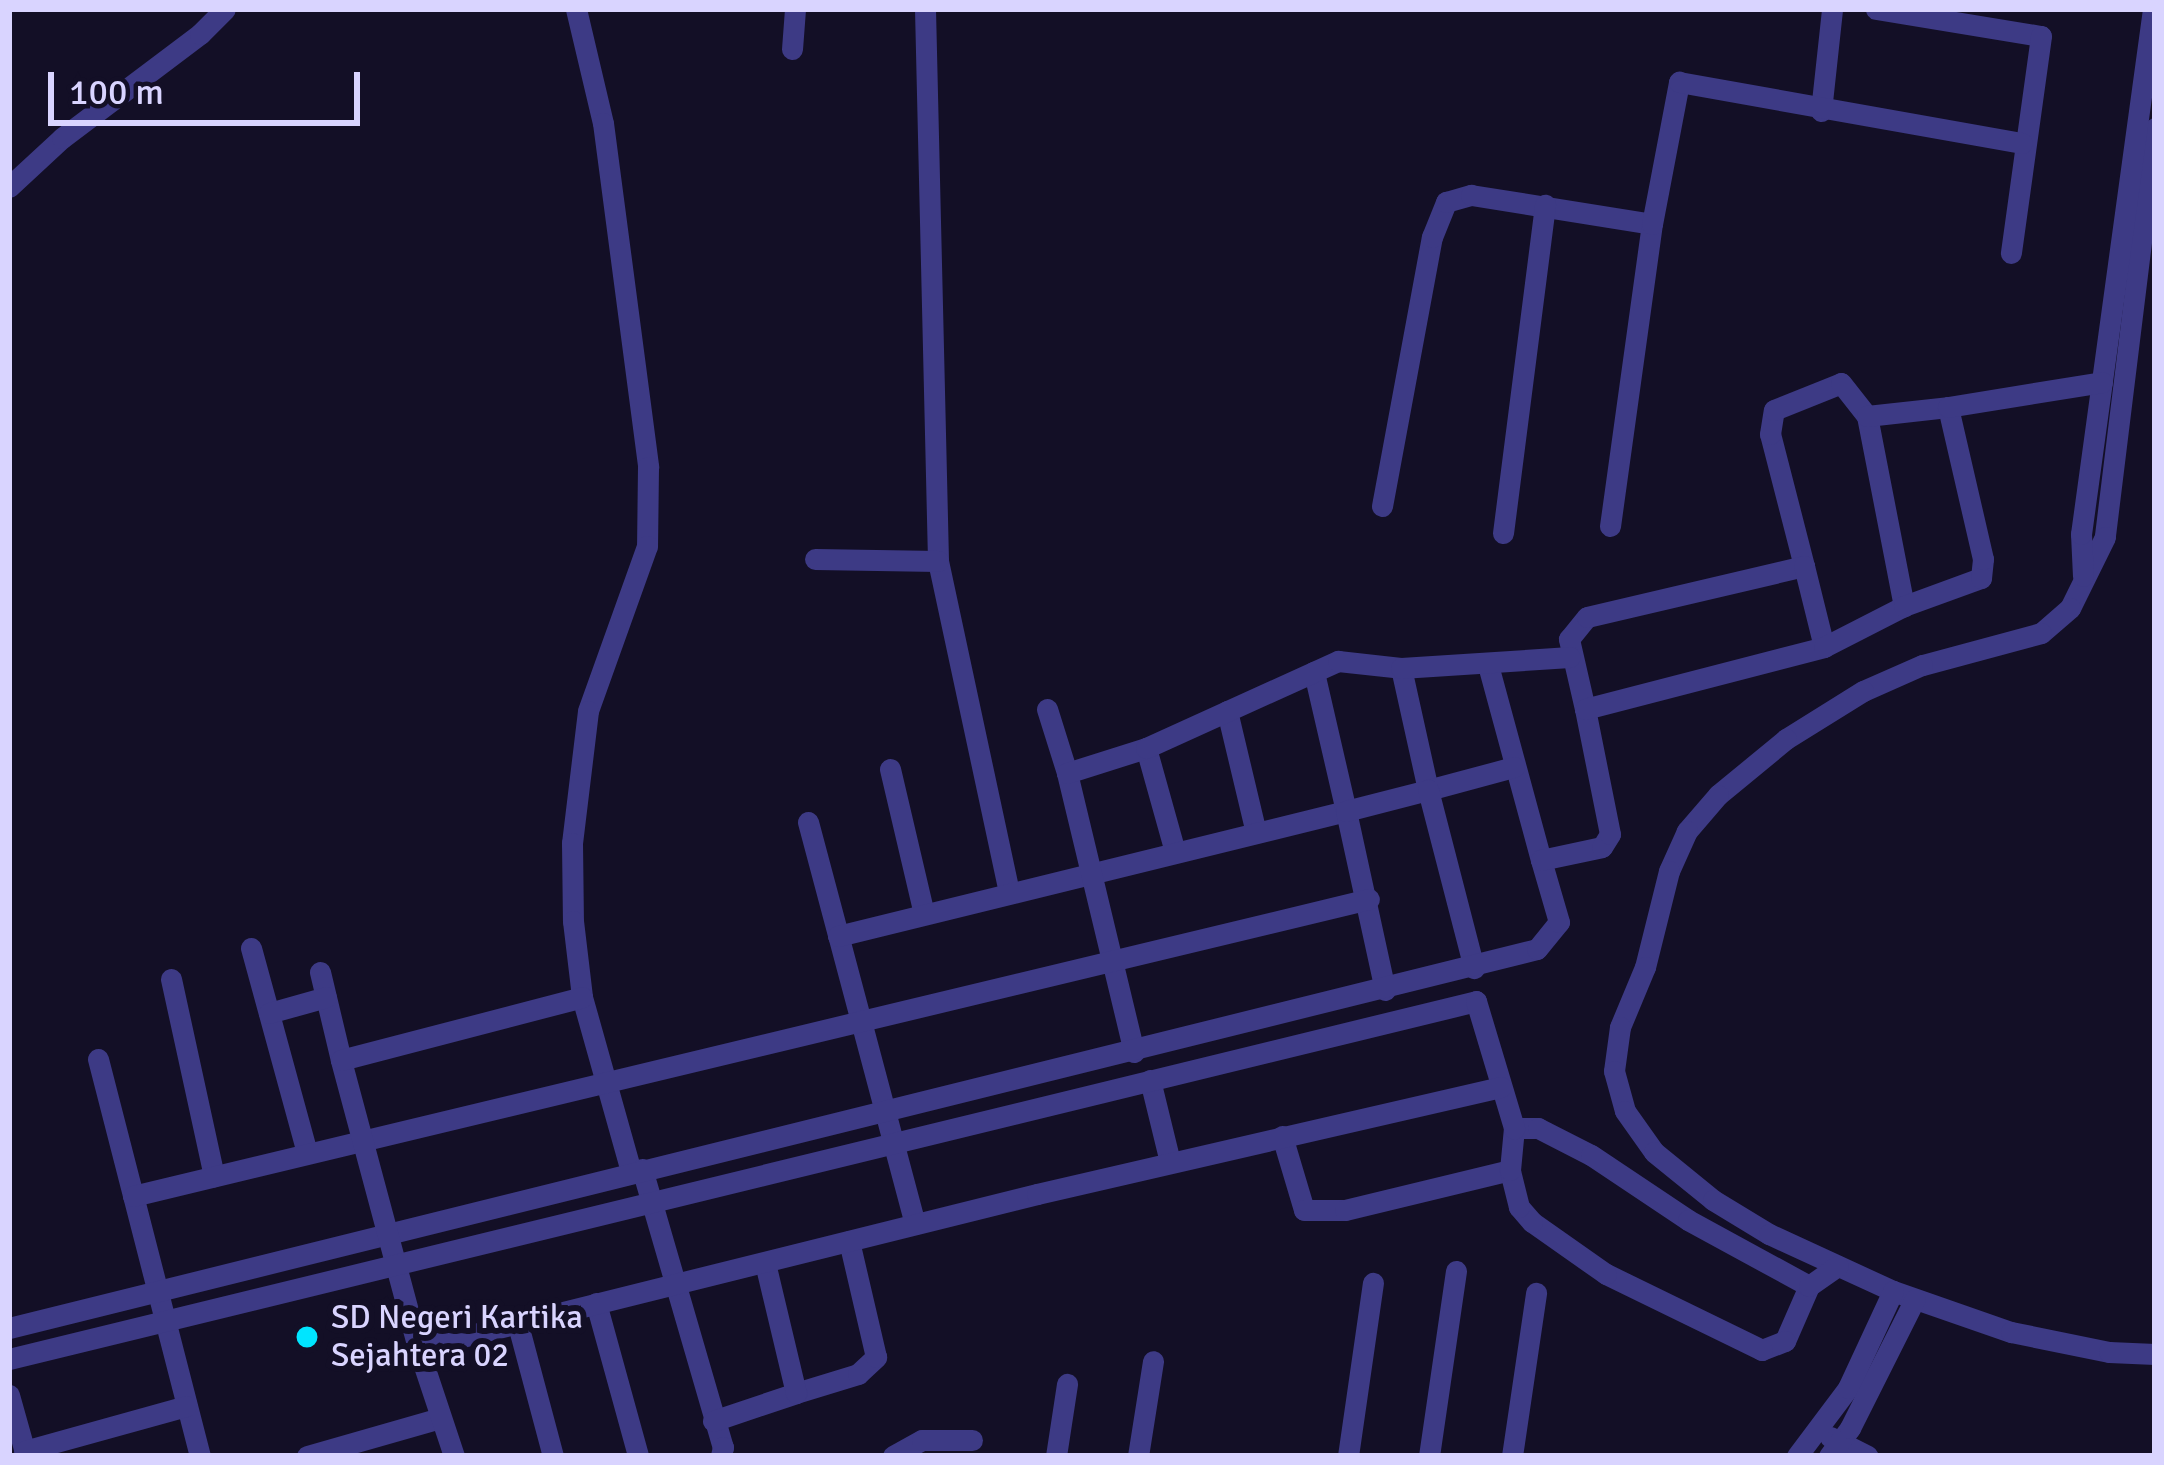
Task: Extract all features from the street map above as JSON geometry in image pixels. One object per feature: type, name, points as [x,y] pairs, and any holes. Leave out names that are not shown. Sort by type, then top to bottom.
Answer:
[{"type":"street","points":[[9,187],[62,138],[200,34],[225,9]]},
{"type":"street","points":[[576,9],[609,158],[650,512],[646,546],[588,711],[579,761],[571,893],[582,997],[645,1184],[721,1456]]},
{"type":"street","points":[[792,49],[795,9]]},
{"type":"street","points":[[925,9],[938,561],[1009,890]]},
{"type":"street","points":[[1821,111],[1832,9]]},
{"type":"street","points":[[1876,9],[2041,36],[2022,143],[2011,254]]},
{"type":"street","points":[[2083,577],[2080,534],[2153,9]]},
{"type":"street","points":[[1610,526],[1652,224],[1678,82],[2022,143]]},
{"type":"street","points":[[2155,128],[2105,537],[2070,608],[2042,633],[1891,678],[1786,739],[1718,795],[1687,831],[1670,871],[1645,967],[1615,1048],[1614,1071],[1625,1111],[1654,1152],[1713,1200],[1838,1266],[1904,1295],[2059,1344],[2155,1354]]},
{"type":"street","points":[[1382,506],[1439,212],[1456,196],[1545,205],[1652,224]]},
{"type":"street","points":[[1503,532],[1545,205]]},
{"type":"street","points":[[1867,416],[2102,382]]},
{"type":"street","points":[[1824,647],[1770,416],[1840,383],[1867,416],[1904,606]]},
{"type":"street","points":[[1585,709],[1824,647],[1904,606],[1981,578],[1948,407]]},
{"type":"street","points":[[815,559],[938,561]]},
{"type":"street","points":[[1541,860],[1602,847],[1610,833],[1570,657],[1575,627],[1587,617],[1804,566]]},
{"type":"street","points":[[1067,773],[1146,748],[1339,661],[1401,668],[1570,657]]},
{"type":"street","points":[[9,1359],[163,1320],[390,1251],[645,1184],[884,1113],[1538,949],[1557,931],[1559,922],[1488,665]]},
{"type":"street","points":[[1401,668],[1474,968]]},
{"type":"street","points":[[1313,672],[1369,899],[1385,990]]},
{"type":"street","points":[[1047,709],[1067,773],[1134,1052]]},
{"type":"street","points":[[1227,711],[1256,833]]},
{"type":"street","points":[[1146,748],[1175,852]]},
{"type":"street","points":[[838,936],[1514,767]]},
{"type":"street","points":[[890,769],[924,914]]},
{"type":"street","points":[[808,822],[915,1225]]},
{"type":"street","points":[[133,1196],[1369,899]]},
{"type":"street","points":[[251,948],[307,1153]]},
{"type":"street","points":[[320,972],[390,1251],[454,1456]]},
{"type":"street","points":[[171,979],[214,1177]]},
{"type":"street","points":[[341,1060],[582,997]]},
{"type":"street","points":[[268,1013],[326,998]]},
{"type":"street","points":[[9,1328],[155,1291],[390,1251],[645,1184],[892,1139],[1476,1001],[1514,1128],[1512,1190],[1532,1222],[1606,1274],[1752,1347],[1771,1349],[1785,1341],[1809,1286],[1838,1266]]},
{"type":"street","points":[[98,1059],[200,1456]]},
{"type":"street","points":[[1150,1080],[1169,1162]]},
{"type":"street","points":[[418,1348],[1169,1162],[1502,1087]]},
{"type":"street","points":[[1514,1128],[1538,1128],[1591,1156],[1688,1220],[1809,1286]]},
{"type":"street","points":[[1282,1136],[1304,1210],[1346,1210],[1510,1170]]},
{"type":"street","points":[[713,1421],[858,1374],[876,1357],[850,1241]]},
{"type":"street","points":[[765,1264],[796,1393]]},
{"type":"street","points":[[1429,1456],[1456,1271]]},
{"type":"street","points":[[1348,1456],[1373,1283]]},
{"type":"street","points":[[1512,1456],[1537,1293]]},
{"type":"street","points":[[1798,1456],[1848,1388],[1904,1295]]},
{"type":"street","points":[[1835,1450],[1904,1295]]},
{"type":"street","points":[[596,1303],[638,1456]]},
{"type":"street","points":[[517,1321],[553,1456]]},
{"type":"street","points":[[1138,1456],[1153,1360]]},
{"type":"street","points":[[1056,1456],[1066,1384]]},
{"type":"street","points":[[9,1395],[25,1454],[186,1406]]},
{"type":"street","points":[[307,1456],[372,1446],[440,1418]]},
{"type":"street","points":[[1819,1431],[1835,1450],[1868,1456]]},
{"type":"street","points":[[893,1456],[922,1440],[971,1439]]},
{"type":"place","name":"SD Negeri Kartika Sejahtera 02","points":[[307,1337]]}]
